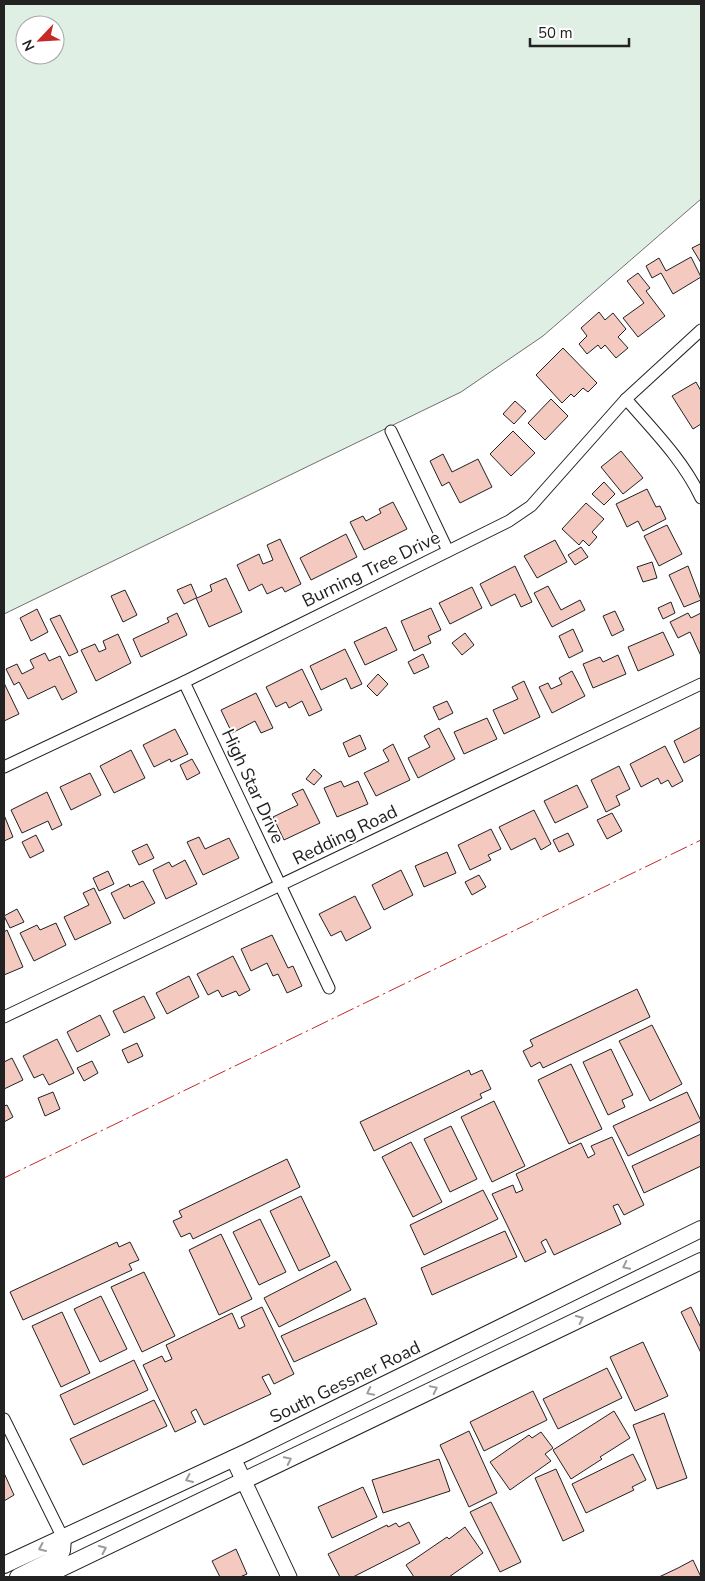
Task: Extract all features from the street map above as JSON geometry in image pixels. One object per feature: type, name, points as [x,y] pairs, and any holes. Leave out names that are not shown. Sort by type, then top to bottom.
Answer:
[{"type":"main road","name":"South Gessner Road","points":[[4,1566],[494,1332],[701,1229]]},
{"type":"main road","points":[[654,1253],[665,1278]]},
{"type":"main road","points":[[43,1577],[701,1261]]},
{"type":"main road","points":[[494,1332],[504,1355]]},
{"type":"main road","points":[[18,1577],[48,1562],[62,1551],[63,1538]]},
{"type":"street","name":"Burning Tree Drive","points":[[4,767],[184,682],[509,521],[531,506],[626,399],[701,330]]},
{"type":"street","points":[[626,399],[673,453],[686,471],[701,498]]},
{"type":"street","points":[[392,431],[448,551]]},
{"type":"street","name":"High Star Drive","points":[[184,682],[329,988]]},
{"type":"street","name":"Redding Road","points":[[4,1017],[701,684]]},
{"type":"street","points":[[4,1419],[63,1538]]},
{"type":"street","points":[[233,1458],[289,1577]]},
{"type":"green space","points":[[4,4],[701,4],[701,199],[543,336],[461,392],[4,614]]},
{"type":"building","points":[[700,244],[701,246],[701,263],[692,248]]},
{"type":"building","points":[[691,257],[701,277],[673,294],[661,273],[652,278],[646,266],[659,258],[666,271]]},
{"type":"building","points":[[638,273],[650,288],[646,291],[665,316],[638,337],[623,318],[644,303],[627,281]]},
{"type":"building","points":[[599,312],[605,320],[613,313],[626,329],[618,337],[628,348],[616,358],[605,345],[601,349],[598,345],[587,354],[579,344],[587,336],[581,328]]},
{"type":"building","points":[[563,348],[597,383],[588,392],[583,388],[574,397],[571,394],[562,403],[536,375]]},
{"type":"building","points":[[696,382],[701,391],[701,424],[693,429],[672,396]]},
{"type":"building","points":[[551,399],[568,416],[545,440],[528,423]]},
{"type":"building","points":[[515,401],[526,411],[514,424],[503,414]]},
{"type":"building","points":[[513,431],[535,453],[511,476],[490,454]]},
{"type":"building","points":[[621,451],[643,478],[623,494],[601,467]]},
{"type":"building","points":[[443,454],[452,472],[478,459],[492,487],[460,503],[449,482],[442,486],[430,461]]},
{"type":"building","points":[[604,482],[615,494],[604,505],[592,494]]},
{"type":"building","points":[[647,489],[656,507],[660,506],[666,519],[643,531],[638,521],[627,527],[616,504]]},
{"type":"building","points":[[393,502],[407,529],[364,550],[350,522],[363,516],[366,521],[381,513],[379,509]]},
{"type":"building","points":[[586,503],[604,519],[592,532],[597,537],[589,546],[583,540],[579,545],[562,529]]},
{"type":"building","points":[[667,525],[682,554],[659,566],[644,536]]},
{"type":"building","points":[[346,534],[357,557],[311,580],[300,558]]},
{"type":"building","points":[[280,539],[301,584],[285,592],[282,587],[267,594],[262,584],[249,591],[237,565],[259,554],[263,564],[273,560],[267,545]]},
{"type":"building","points":[[555,540],[567,562],[537,578],[524,556]]},
{"type":"building","points":[[581,547],[588,557],[575,565],[568,555]]},
{"type":"building","points":[[652,562],[657,578],[643,582],[637,567]]},
{"type":"building","points":[[515,566],[532,602],[521,607],[515,594],[491,606],[480,584]]},
{"type":"building","points":[[688,566],[701,600],[684,607],[669,575]]},
{"type":"building","points":[[226,578],[242,612],[209,627],[196,598],[184,604],[177,590],[191,584],[197,598],[212,591],[210,585]]},
{"type":"building","points":[[548,586],[561,610],[580,600],[585,610],[552,627],[534,593]]},
{"type":"building","points":[[472,587],[482,608],[450,624],[439,603]]},
{"type":"building","points":[[125,590],[137,615],[123,622],[111,596]]},
{"type":"building","points":[[671,602],[675,613],[663,619],[658,608]]},
{"type":"building","points":[[431,608],[441,630],[428,636],[431,643],[414,651],[401,621]]},
{"type":"building","points":[[37,609],[48,632],[31,641],[20,618]]},
{"type":"building","points":[[615,611],[624,630],[612,636],[603,616]]},
{"type":"building","points":[[177,613],[187,635],[141,657],[133,639],[169,622],[167,618]]},
{"type":"building","points":[[688,613],[691,618],[701,613],[701,656],[690,632],[678,638],[670,622]]},
{"type":"building","points":[[60,615],[78,652],[69,656],[50,619]]},
{"type":"building","points":[[386,627],[397,650],[365,665],[354,642]]},
{"type":"building","points":[[573,629],[583,651],[569,658],[559,636]]},
{"type":"building","points":[[663,632],[674,655],[638,671],[628,647]]},
{"type":"building","points":[[465,633],[474,645],[462,655],[452,643]]},
{"type":"building","points":[[118,634],[131,663],[96,681],[81,650],[95,644],[99,652],[106,649],[103,641]]},
{"type":"building","points":[[345,649],[362,684],[351,689],[346,678],[321,690],[310,666]]},
{"type":"building","points":[[45,653],[49,661],[60,656],[77,692],[62,700],[55,686],[28,699],[19,682],[14,685],[6,669],[17,664],[22,674],[34,668],[30,660]]},
{"type":"building","points":[[423,654],[429,667],[414,674],[408,662]]},
{"type":"building","points":[[618,655],[626,674],[593,688],[583,664],[600,657],[603,662]]},
{"type":"building","points":[[302,669],[322,710],[309,716],[302,701],[289,708],[286,702],[276,707],[266,687]]},
{"type":"building","points":[[572,671],[585,696],[552,713],[539,687],[548,683],[551,689],[562,684],[559,678]]},
{"type":"building","points":[[378,674],[388,684],[377,696],[367,686]]},
{"type":"building","points":[[524,681],[540,717],[504,734],[493,710],[518,699],[512,687]]},
{"type":"building","points":[[4,683],[19,714],[4,721]]},
{"type":"building","points":[[256,693],[273,728],[261,733],[255,721],[232,733],[221,710]]},
{"type":"building","points":[[447,701],[453,713],[439,720],[433,707]]},
{"type":"building","points":[[487,718],[497,739],[464,754],[454,732]]},
{"type":"building","points":[[701,727],[701,754],[684,763],[674,741]]},
{"type":"building","points":[[439,728],[455,759],[418,778],[408,758],[430,747],[424,736]]},
{"type":"building","points":[[175,729],[188,754],[171,762],[170,759],[154,767],[143,745]]},
{"type":"building","points":[[360,735],[366,749],[349,757],[343,743]]},
{"type":"building","points":[[393,744],[410,780],[376,796],[364,773],[389,761],[383,750]]},
{"type":"building","points":[[665,746],[683,781],[672,787],[668,780],[661,784],[658,778],[641,787],[630,764]]},
{"type":"building","points":[[131,750],[145,778],[114,793],[100,766]]},
{"type":"building","points":[[192,759],[200,773],[187,780],[180,765]]},
{"type":"building","points":[[619,766],[630,789],[616,796],[620,805],[606,812],[591,780]]},
{"type":"building","points":[[314,769],[322,776],[314,785],[306,779]]},
{"type":"building","points":[[90,773],[101,795],[71,810],[60,787]]},
{"type":"building","points":[[341,781],[344,787],[358,781],[368,804],[337,817],[324,788]]},
{"type":"building","points":[[577,785],[588,807],[555,823],[544,801]]},
{"type":"building","points":[[303,789],[320,823],[284,840],[273,817],[298,805],[292,794]]},
{"type":"building","points":[[47,792],[62,825],[52,830],[48,821],[22,833],[11,810]]},
{"type":"building","points":[[534,810],[551,844],[541,850],[535,838],[511,850],[499,827]]},
{"type":"building","points":[[612,813],[622,831],[607,839],[597,820]]},
{"type":"building","points":[[4,815],[13,837],[4,841]]},
{"type":"building","points":[[491,829],[501,849],[488,855],[491,860],[470,870],[458,845]]},
{"type":"building","points":[[568,833],[574,845],[559,852],[553,840]]},
{"type":"building","points":[[36,835],[44,851],[30,858],[22,842]]},
{"type":"building","points":[[199,837],[205,849],[229,838],[239,858],[203,875],[187,842]]},
{"type":"building","points":[[147,844],[154,858],[139,865],[132,851]]},
{"type":"building","points":[[447,852],[456,873],[424,887],[415,866]]},
{"type":"building","points":[[185,860],[197,884],[166,899],[153,870],[169,862],[172,867]]},
{"type":"building","points":[[401,870],[413,895],[384,910],[372,885]]},
{"type":"building","points":[[108,871],[114,884],[99,891],[93,878]]},
{"type":"building","points":[[479,875],[486,887],[472,895],[465,882]]},
{"type":"building","points":[[143,881],[155,903],[124,919],[111,893],[129,884],[130,887]]},
{"type":"building","points":[[94,888],[111,923],[75,940],[64,917],[89,905],[83,893]]},
{"type":"building","points":[[355,896],[371,928],[346,941],[341,931],[331,936],[319,914]]},
{"type":"building","points":[[17,909],[24,922],[10,928],[4,916]]},
{"type":"building","points":[[56,923],[66,945],[34,961],[20,933],[37,925],[40,930]]},
{"type":"building","points":[[7,930],[23,967],[4,975],[4,932]]},
{"type":"building","points":[[272,935],[288,968],[293,966],[302,986],[287,993],[278,974],[273,976],[267,963],[251,971],[241,949]]},
{"type":"building","points":[[233,956],[250,990],[239,996],[236,991],[222,997],[218,990],[208,995],[197,974]]},
{"type":"building","points":[[189,976],[199,997],[167,1014],[156,993]]},
{"type":"building","points":[[637,989],[650,1017],[543,1068],[540,1062],[531,1067],[523,1051],[533,1046],[530,1040]]},
{"type":"building","points":[[144,996],[155,1018],[124,1033],[113,1011]]},
{"type":"building","points":[[100,1015],[110,1035],[77,1052],[67,1032]]},
{"type":"building","points":[[652,1025],[682,1084],[650,1101],[619,1041]]},
{"type":"building","points":[[57,1039],[74,1073],[49,1085],[43,1074],[34,1078],[23,1056]]},
{"type":"building","points":[[137,1043],[143,1056],[128,1063],[122,1050]]},
{"type":"building","points":[[611,1049],[633,1095],[622,1100],[625,1107],[608,1115],[583,1062]]},
{"type":"building","points":[[12,1058],[23,1080],[4,1089],[4,1062]]},
{"type":"building","points":[[92,1061],[98,1073],[84,1081],[77,1068]]},
{"type":"building","points":[[571,1064],[602,1129],[569,1144],[538,1080]]},
{"type":"building","points":[[469,1070],[471,1075],[482,1070],[491,1089],[480,1094],[482,1098],[374,1151],[360,1122]]},
{"type":"building","points":[[53,1092],[60,1109],[45,1116],[38,1098]]},
{"type":"building","points":[[687,1092],[701,1121],[628,1156],[613,1126]]},
{"type":"building","points":[[494,1101],[525,1166],[492,1182],[461,1117]]},
{"type":"building","points":[[7,1105],[13,1117],[4,1122],[4,1106]]},
{"type":"building","points":[[451,1126],[477,1179],[450,1192],[424,1139]]},
{"type":"building","points":[[701,1134],[701,1166],[644,1193],[632,1166]]},
{"type":"building","points":[[612,1137],[644,1205],[624,1215],[618,1204],[613,1206],[621,1224],[554,1255],[546,1239],[541,1242],[546,1252],[525,1262],[492,1194],[513,1185],[516,1193],[523,1190],[516,1174],[581,1143],[588,1158],[595,1154],[591,1146]]},
{"type":"building","points":[[411,1142],[442,1202],[413,1217],[382,1157]]},
{"type":"building","points":[[287,1159],[300,1187],[193,1239],[190,1233],[181,1237],[173,1221],[182,1217],[179,1211]]},
{"type":"building","points":[[483,1190],[498,1219],[424,1255],[410,1225]]},
{"type":"building","points":[[301,1196],[330,1256],[299,1271],[270,1211]]},
{"type":"building","points":[[260,1219],[286,1272],[259,1285],[233,1232]]},
{"type":"building","points":[[505,1231],[517,1257],[432,1295],[421,1268]]},
{"type":"building","points":[[221,1234],[252,1299],[219,1315],[189,1250]]},
{"type":"building","points":[[117,1242],[119,1247],[130,1242],[139,1260],[129,1264],[132,1270],[23,1320],[10,1292]]},
{"type":"building","points":[[336,1261],[351,1290],[279,1327],[264,1298]]},
{"type":"building","points":[[144,1272],[175,1336],[142,1352],[111,1287]]},
{"type":"building","points":[[101,1296],[127,1349],[100,1362],[74,1309]]},
{"type":"building","points":[[365,1298],[377,1324],[294,1362],[281,1336]]},
{"type":"building","points":[[262,1307],[294,1374],[274,1384],[269,1374],[262,1377],[271,1394],[204,1425],[196,1409],[191,1412],[196,1422],[175,1432],[143,1365],[162,1356],[165,1362],[172,1359],[166,1345],[232,1313],[239,1329],[245,1326],[241,1317]]},
{"type":"building","points":[[691,1307],[701,1328],[701,1353],[681,1312]]},
{"type":"building","points":[[62,1312],[90,1373],[61,1387],[32,1326]]},
{"type":"building","points":[[643,1342],[668,1396],[635,1411],[610,1357]]},
{"type":"building","points":[[134,1360],[148,1390],[74,1425],[60,1395]]},
{"type":"building","points":[[607,1368],[622,1398],[558,1429],[543,1399]]},
{"type":"building","points":[[533,1391],[547,1420],[484,1451],[470,1422]]},
{"type":"building","points":[[154,1400],[167,1426],[83,1465],[70,1439]]},
{"type":"building","points":[[614,1411],[630,1438],[600,1457],[602,1459],[571,1479],[553,1450]]},
{"type":"building","points":[[664,1413],[687,1478],[657,1489],[633,1425]]},
{"type":"building","points":[[469,1431],[497,1493],[469,1507],[440,1445]]},
{"type":"building","points":[[541,1432],[553,1448],[545,1454],[551,1461],[510,1490],[490,1462],[529,1435],[532,1438]]},
{"type":"building","points":[[633,1454],[646,1480],[632,1487],[634,1490],[586,1513],[572,1484]]},
{"type":"building","points":[[439,1459],[450,1491],[383,1513],[372,1480]]},
{"type":"building","points":[[556,1469],[584,1531],[563,1541],[535,1478]]},
{"type":"building","points":[[4,1473],[14,1495],[4,1501]]},
{"type":"building","points":[[363,1487],[377,1517],[332,1538],[318,1507]]},
{"type":"building","points":[[491,1502],[521,1562],[500,1572],[470,1512]]},
{"type":"building","points":[[409,1522],[420,1543],[353,1577],[340,1577],[328,1554],[387,1525],[388,1527],[396,1523],[399,1527]]},
{"type":"building","points":[[465,1527],[483,1553],[449,1577],[414,1577],[406,1565]]},
{"type":"building","points":[[236,1549],[247,1574],[240,1577],[220,1577],[212,1561]]},
{"type":"building","points":[[693,1560],[701,1577],[659,1577],[678,1568]]},
{"type":"power","points":[[4,1178],[701,840]]}]
